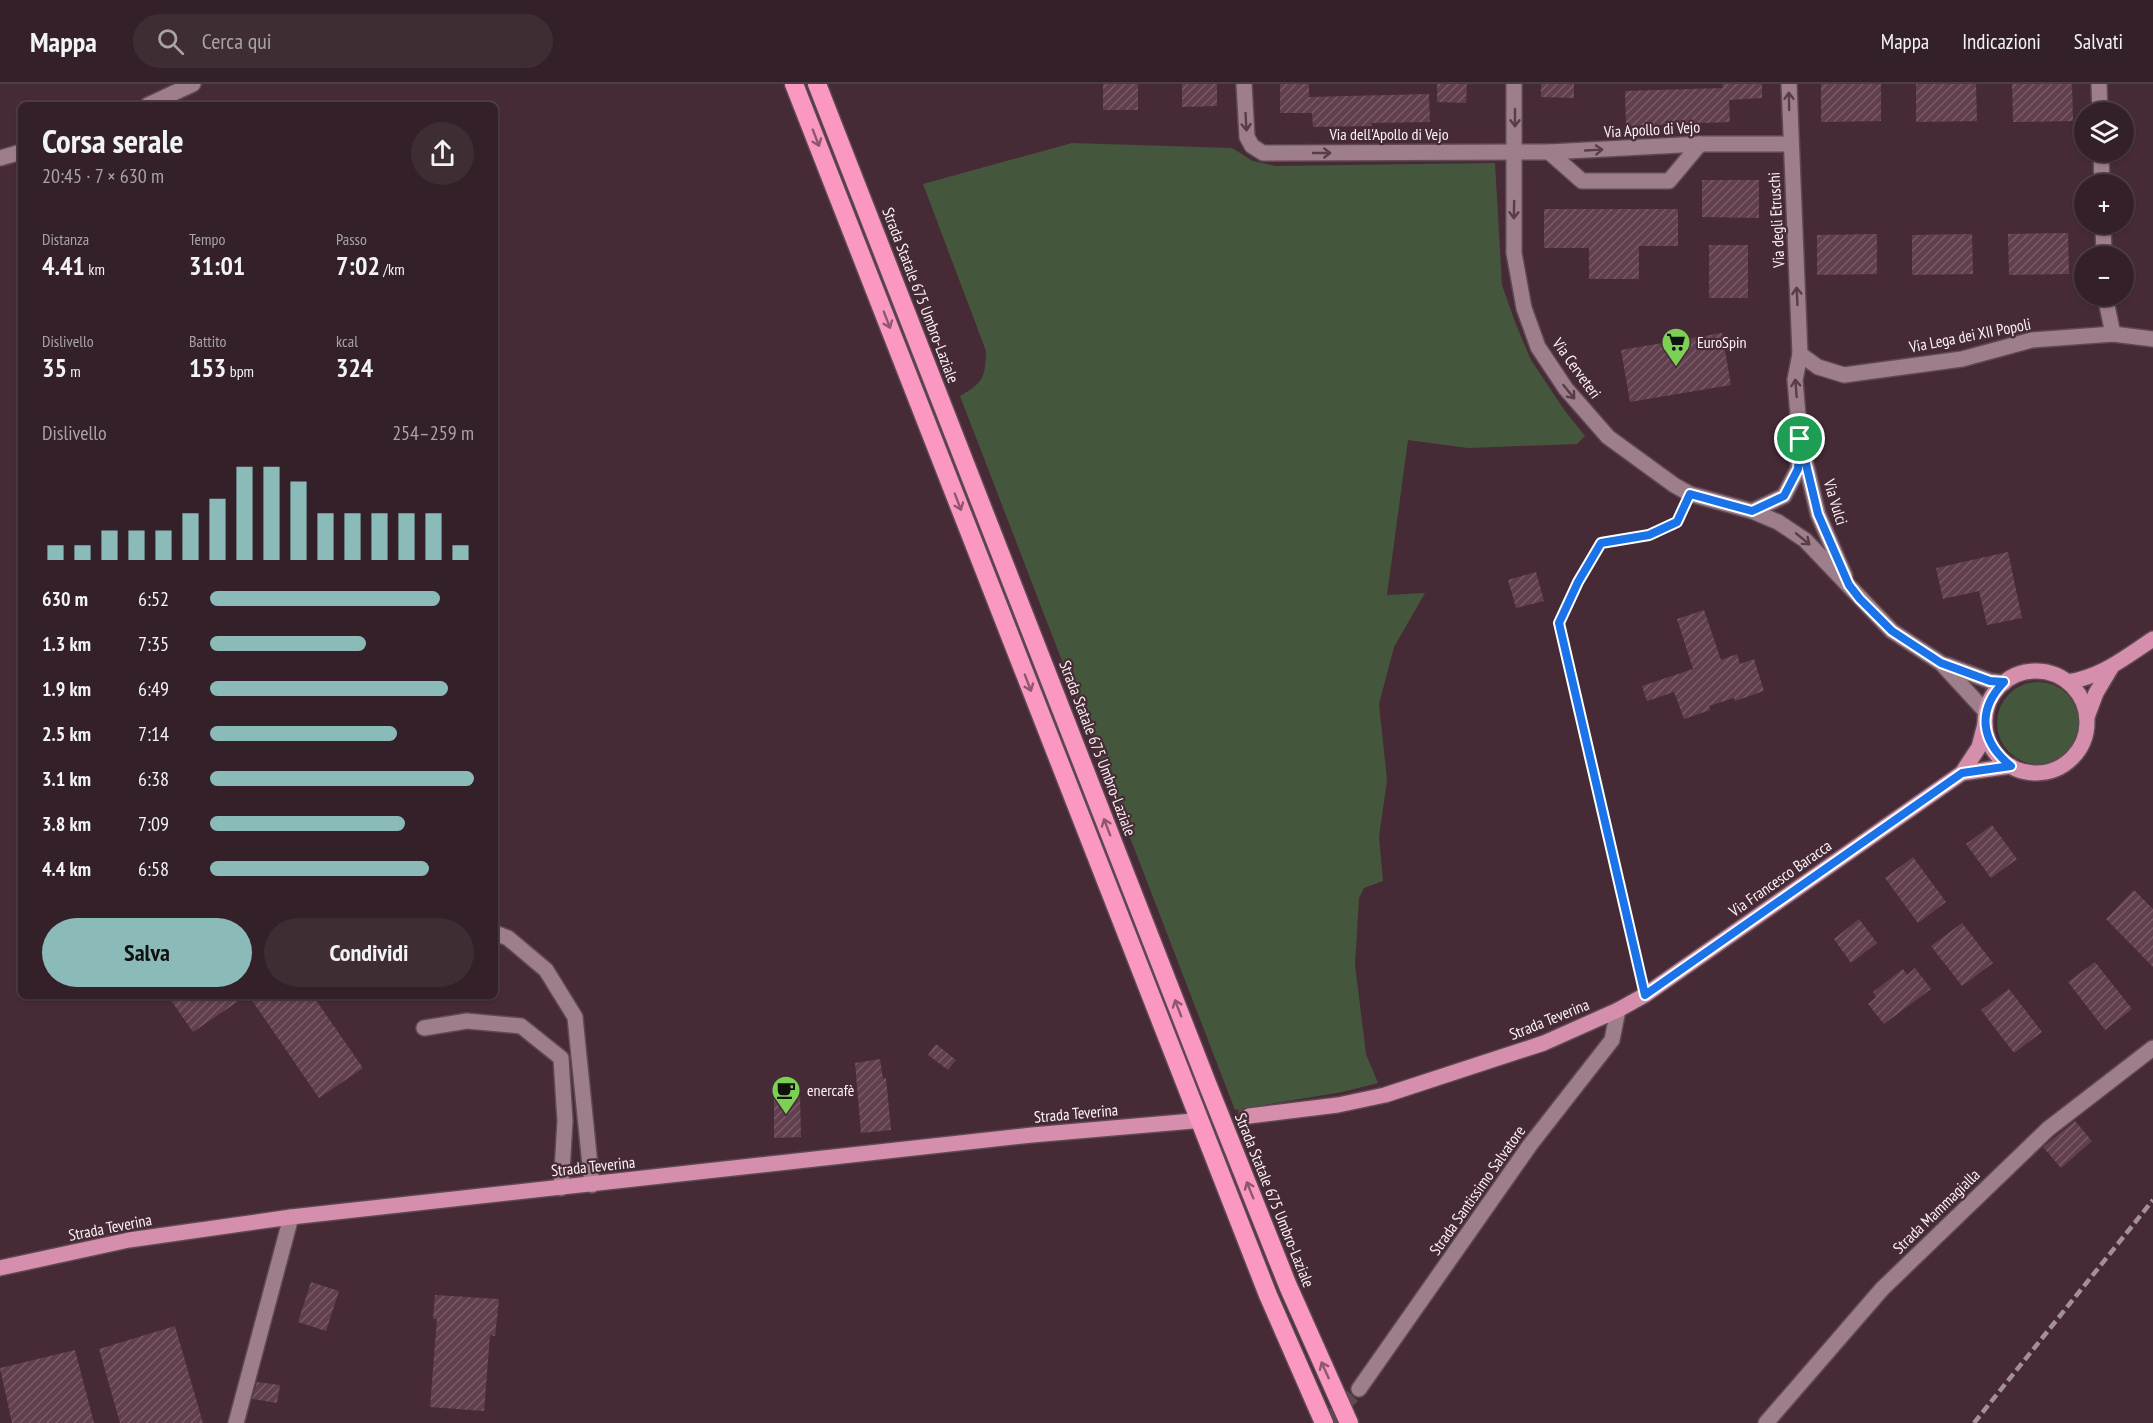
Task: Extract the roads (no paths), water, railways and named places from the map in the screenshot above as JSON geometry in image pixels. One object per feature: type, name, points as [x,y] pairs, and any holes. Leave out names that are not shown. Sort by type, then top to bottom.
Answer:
[{"type":"highway","points":[[794,84],[1268,1295],[1324,1423]]},
{"type":"highway","name":"Strada Statale 675 Umbro-Laziale","points":[[817,84],[1288,1286],[1349,1423]]},
{"type":"main road","points":[[2068,682],[2087,678],[2111,668],[2153,639]]},
{"type":"main road","points":[[2087,717],[2081,697],[2068,682],[2053,674],[2036,671],[2019,674],[2004,682],[1996,691],[1986,718],[1989,741],[1998,755],[2011,766],[2028,772],[2047,772],[2064,765],[2078,752],[2086,736],[2087,717],[2096,693],[2111,668]]},
{"type":"main road","name":"Via Francesco Baracca","points":[[1618,1010],[1645,995],[1962,773],[1979,747],[1986,718]]},
{"type":"main road","name":"Via Francesco Baracca","points":[[1962,773],[2011,766]]},
{"type":"main road","name":"Strada Teverina","points":[[1248,1116],[1338,1105],[1384,1095],[1544,1043],[1618,1010]]},
{"type":"main road","name":"Strada Teverina","points":[[0,1268],[129,1240],[291,1217],[1032,1135],[1193,1121]]},
{"type":"street","points":[[154,102],[193,84]]},
{"type":"street","name":"Via dell'Apollo di Vejo","points":[[1244,84],[1247,137],[1252,146],[1263,153],[1515,152]]},
{"type":"street","name":"Via Cerveteri","points":[[1514,84],[1514,254],[1524,308],[1538,347],[1566,389],[1608,437],[1674,485],[1690,494],[1752,511],[1779,522],[1805,540],[1892,631],[1941,663]]},
{"type":"street","name":"Via degli Etruschi","points":[[1789,84],[1800,354]]},
{"type":"street","points":[[2099,84],[2100,102]]},
{"type":"street","points":[[1549,152],[1582,181],[1668,181],[1700,144]]},
{"type":"street","name":"Via Apollo di Vejo","points":[[1515,152],[1700,144],[1790,144]]},
{"type":"street","points":[[0,158],[18,153]]},
{"type":"street","points":[[2107,306],[2113,334]]},
{"type":"street","name":"Via Lega dei XII Popoli","points":[[1800,354],[1818,367],[1844,375],[1962,359],[2032,340],[2113,334],[2153,339]]},
{"type":"street","name":"Via Vulci","points":[[1800,354],[1795,380],[1800,439],[1818,514],[1849,585]]},
{"type":"street","points":[[1752,511],[1784,496],[1798,469],[1800,439]]},
{"type":"street","points":[[1941,663],[1990,681],[2004,682]]},
{"type":"street","points":[[1941,663],[1986,718]]},
{"type":"street","points":[[498,934],[508,938],[546,970],[575,1017],[592,1185]]},
{"type":"street","name":"Strada Santissimo Salvatore","points":[[1359,1389],[1530,1145],[1612,1040],[1618,1010]]},
{"type":"street","points":[[424,1028],[467,1021],[521,1026],[561,1058],[565,1121],[561,1188]]},
{"type":"street","name":"Strada Mammagialla","points":[[1766,1423],[1898,1273],[2048,1129],[2153,1048]]},
{"type":"street","points":[[236,1423],[291,1217]]},
{"type":"tunnel","points":[[1193,1121],[1249,1116]]},
{"type":"tunnel","points":[[1326,1423],[1359,1389]]},
{"type":"railway","points":[[1974,1423],[2153,1200]]},
{"type":"place","name":"EuroSpin","points":[[1676,368]]},
{"type":"place","name":"enercafè","points":[[786,1116]]}]
